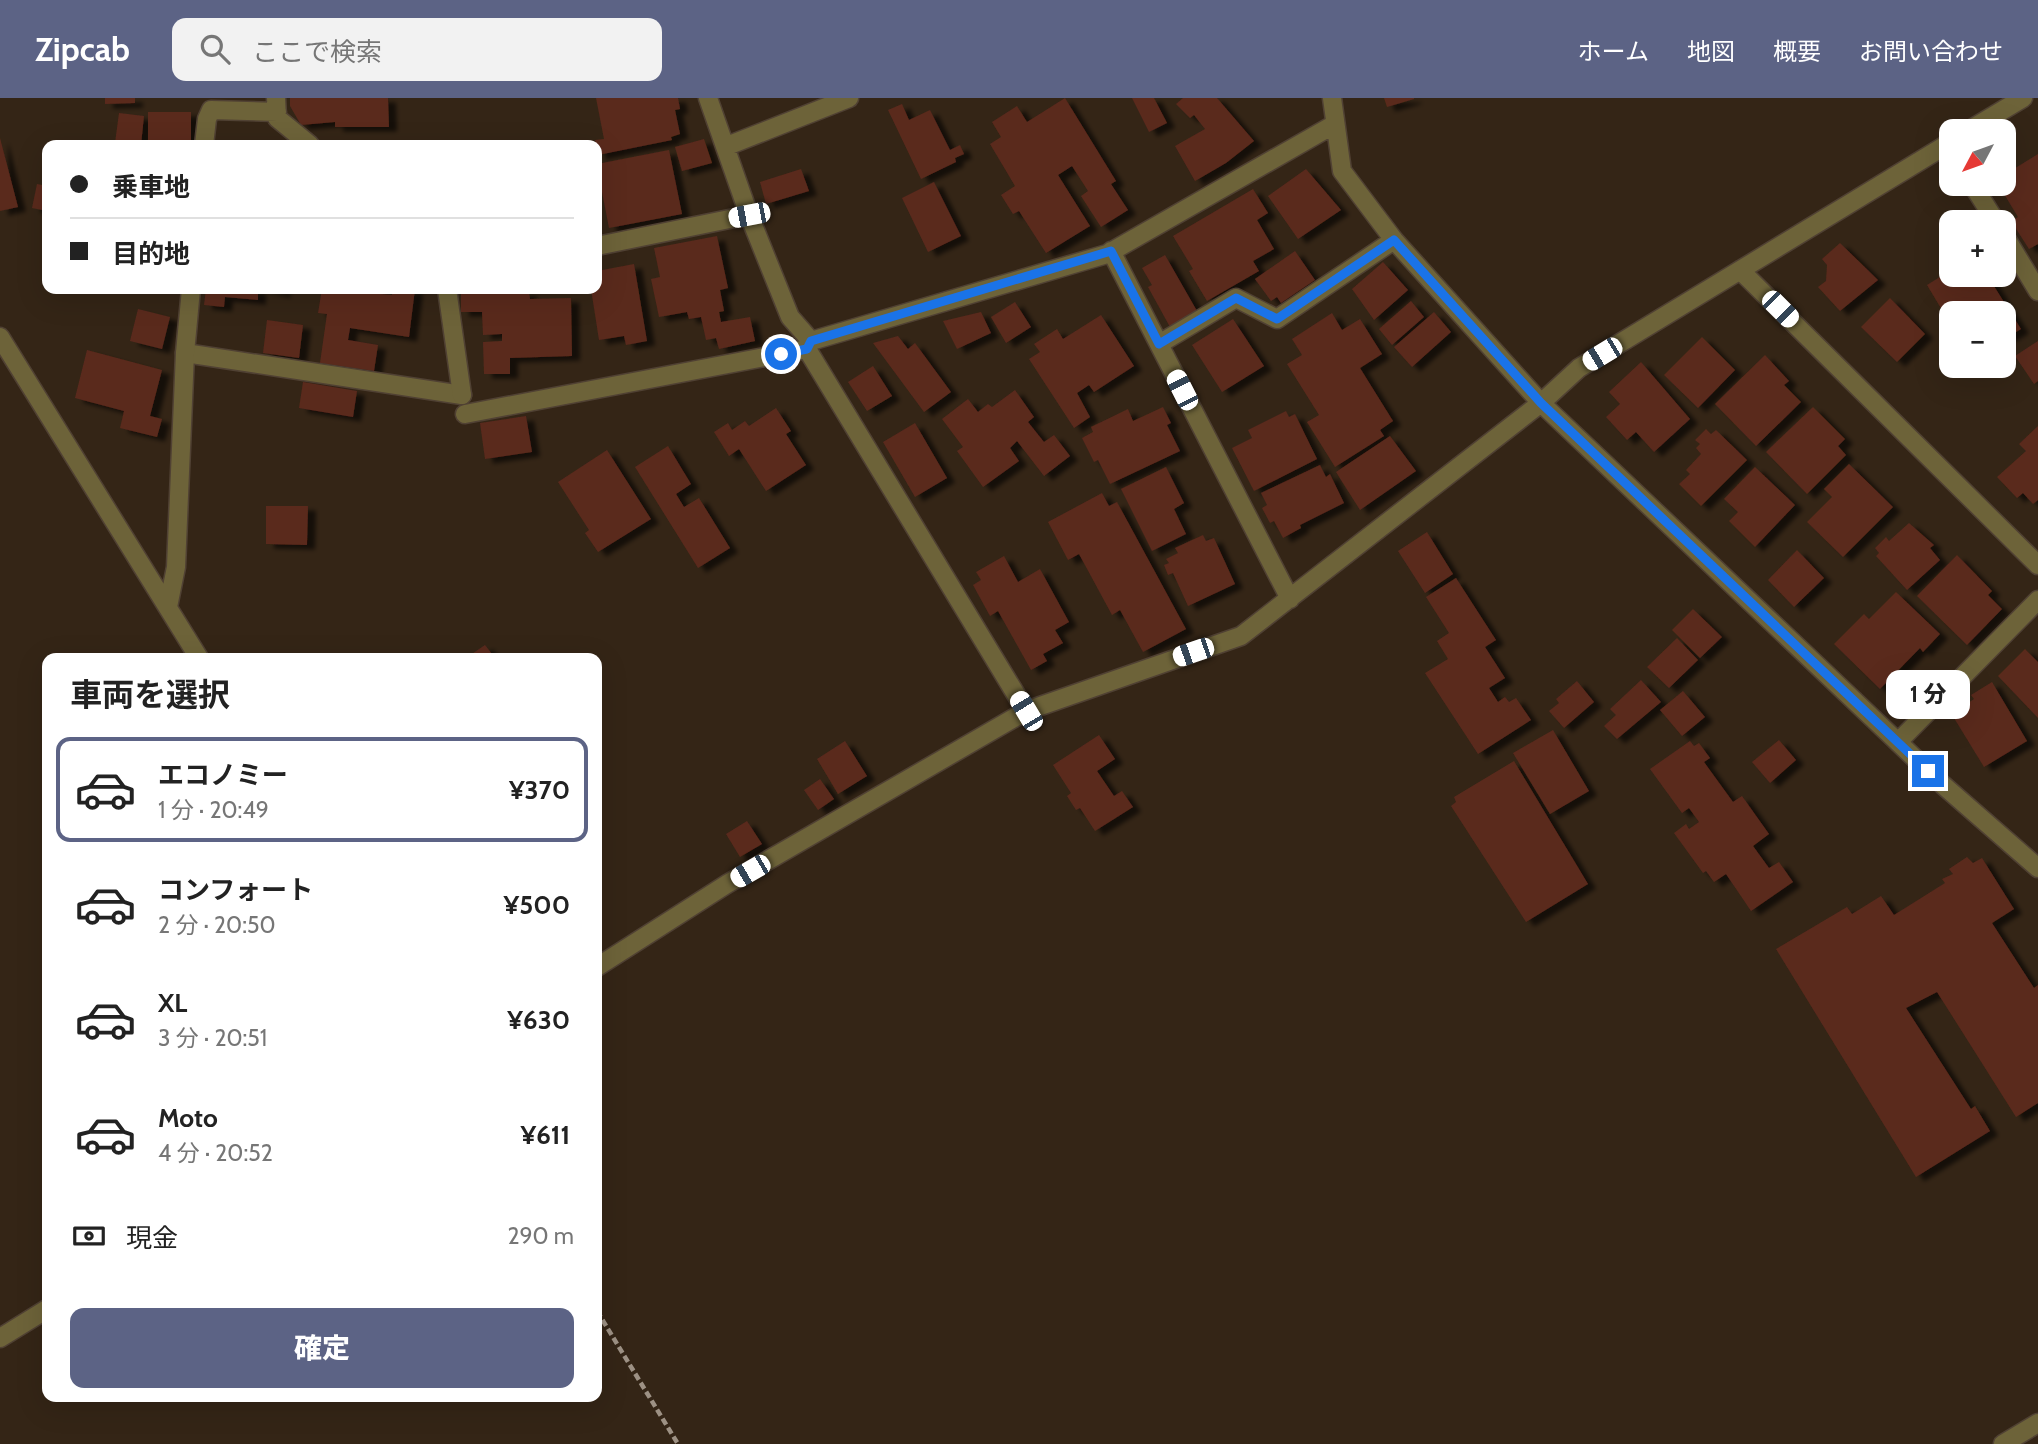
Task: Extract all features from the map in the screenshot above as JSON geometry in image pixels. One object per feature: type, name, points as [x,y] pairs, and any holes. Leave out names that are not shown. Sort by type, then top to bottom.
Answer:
[{"type":"street","points":[[708,98],[749,215],[790,317],[1026,711]]},
{"type":"street","points":[[727,146],[849,98]]},
{"type":"street","points":[[1332,98],[1342,171],[1394,240],[1541,403],[1898,742],[2038,868]]},
{"type":"street","points":[[1988,119],[2023,98]]},
{"type":"street","points":[[205,140],[211,110],[276,105],[277,118],[304,140]]},
{"type":"street","points":[[466,414],[809,345],[1111,251],[1335,124]]},
{"type":"street","points":[[602,964],[727,884],[1026,711],[1241,636],[1541,403],[1579,368],[1939,152]]},
{"type":"street","points":[[602,245],[749,215]]},
{"type":"street","points":[[1159,344],[1236,298],[1277,319],[1394,240]]},
{"type":"street","points":[[1111,251],[1290,599]]},
{"type":"street","points":[[2016,255],[2038,291]]},
{"type":"street","points":[[1740,270],[2038,565]]},
{"type":"street","points":[[168,607],[176,567],[185,353],[191,294]]},
{"type":"street","points":[[185,353],[462,395],[448,294]]},
{"type":"street","points":[[0,337],[196,653]]},
{"type":"street","points":[[1898,742],[2038,600]]},
{"type":"street","points":[[0,1338],[42,1312]]},
{"type":"street","points":[[2003,1444],[2038,1423]]},
{"type":"path","points":[[602,1319],[678,1444]]},
{"type":"building","points":[[105,98],[135,98],[135,103],[105,104]]},
{"type":"building","points":[[290,98],[388,98],[389,127],[335,127],[335,122],[301,125],[290,106]]},
{"type":"building","points":[[596,98],[678,98],[680,109],[675,110],[680,134],[671,137],[672,140],[602,154],[602,140],[595,140],[604,139]]},
{"type":"building","points":[[1065,98],[1116,181],[1111,184],[1128,210],[1101,227],[1081,196],[1088,191],[1072,166],[1058,175],[1090,226],[1046,253],[1019,211],[1013,214],[1001,195],[1015,186],[990,144],[1001,137],[992,122],[1017,106],[1027,122]]},
{"type":"building","points":[[1132,98],[1154,98],[1167,123],[1149,132]]},
{"type":"building","points":[[1183,98],[1217,98],[1254,141],[1226,163],[1195,181],[1175,146],[1205,129],[1194,115],[1190,118],[1176,104]]},
{"type":"building","points":[[1384,98],[1414,98],[1414,99],[1387,107]]},
{"type":"building","points":[[902,104],[909,120],[930,110],[950,150],[960,145],[964,154],[955,158],[956,162],[921,179],[888,110]]},
{"type":"building","points":[[148,112],[191,112],[191,140],[148,140]]},
{"type":"building","points":[[119,113],[144,116],[142,140],[115,140]]},
{"type":"building","points":[[0,138],[18,207],[0,211]]},
{"type":"building","points":[[704,139],[712,163],[682,171],[675,147]]},
{"type":"building","points":[[669,150],[682,214],[609,228],[602,192],[602,163]]},
{"type":"building","points":[[2038,154],[2038,244],[2029,249],[2016,229],[2016,210],[2005,196],[2016,196],[2016,168]]},
{"type":"building","points":[[801,169],[809,191],[766,204],[760,182]]},
{"type":"building","points":[[1306,169],[1341,210],[1298,239],[1268,196]]},
{"type":"building","points":[[934,182],[961,236],[928,252],[902,198]]},
{"type":"building","points":[[37,184],[42,185],[42,210],[32,208]]},
{"type":"building","points":[[1253,189],[1268,213],[1257,220],[1274,249],[1253,261],[1259,271],[1207,301],[1189,271],[1193,269],[1173,236]]},
{"type":"building","points":[[717,236],[728,288],[720,290],[724,311],[719,312],[721,322],[750,317],[755,341],[719,349],[716,338],[706,340],[701,317],[689,319],[687,312],[659,317],[651,279],[660,277],[654,248]]},
{"type":"building","points":[[1840,243],[1878,280],[1840,311],[1818,287],[1826,281],[1827,265],[1822,259]]},
{"type":"building","points":[[1295,251],[1315,280],[1281,303],[1277,297],[1271,301],[1255,279]]},
{"type":"building","points":[[1165,255],[1197,311],[1170,327],[1148,287],[1152,285],[1142,268]]},
{"type":"building","points":[[1383,262],[1408,290],[1374,320],[1352,289]]},
{"type":"building","points":[[634,264],[647,341],[626,345],[624,336],[599,340],[592,294],[602,294],[602,270]]},
{"type":"building","points":[[1939,278],[1939,287],[1995,287],[2003,301],[1939,301],[1939,305],[1927,285]]},
{"type":"building","points":[[205,294],[258,294],[258,300],[225,297],[224,307],[204,305]]},
{"type":"building","points":[[321,294],[414,294],[409,337],[350,328],[348,340],[378,345],[374,371],[320,363],[327,314],[318,313]]},
{"type":"building","points":[[461,294],[529,294],[530,299],[571,298],[572,356],[510,358],[510,374],[484,374],[483,342],[502,341],[502,334],[483,335],[482,312],[461,312]]},
{"type":"building","points":[[1890,298],[1925,334],[1897,362],[1861,327]]},
{"type":"building","points":[[1411,301],[1424,317],[1392,345],[1379,329]]},
{"type":"building","points":[[1015,302],[1031,327],[1006,343],[991,317]]},
{"type":"building","points":[[138,309],[170,317],[162,349],[130,341]]},
{"type":"building","points":[[981,312],[991,333],[957,349],[943,321]]},
{"type":"building","points":[[1434,312],[1451,332],[1412,367],[1394,347]]},
{"type":"building","points":[[1332,313],[1342,330],[1360,319],[1382,354],[1360,368],[1393,421],[1380,430],[1384,436],[1335,467],[1307,422],[1319,415],[1287,364],[1302,355],[1292,339]]},
{"type":"building","points":[[1101,315],[1134,366],[1094,392],[1089,385],[1077,393],[1090,417],[1074,428],[1029,359],[1040,352],[1034,344],[1057,329],[1063,339]]},
{"type":"building","points":[[1233,319],[1264,366],[1222,392],[1192,345]]},
{"type":"building","points":[[267,320],[303,325],[299,358],[263,353]]},
{"type":"building","points":[[898,336],[908,349],[915,343],[951,392],[924,412],[873,343]]},
{"type":"building","points":[[1702,337],[1735,370],[1698,408],[1664,375]]},
{"type":"building","points":[[2038,341],[2038,381],[2034,384],[2016,357]]},
{"type":"building","points":[[87,350],[162,370],[150,416],[162,419],[157,437],[120,428],[124,411],[75,398]]},
{"type":"building","points":[[1765,355],[1789,381],[1784,385],[1801,402],[1756,446],[1715,404]]},
{"type":"building","points":[[1641,362],[1690,419],[1654,452],[1636,432],[1627,440],[1606,417],[1620,404],[1609,392]]},
{"type":"building","points":[[873,366],[892,396],[867,411],[848,382]]},
{"type":"building","points":[[303,382],[357,391],[353,417],[299,408]]},
{"type":"building","points":[[1015,390],[1034,417],[1028,422],[1044,442],[1054,435],[1070,456],[1044,476],[1017,441],[1010,448],[1019,461],[983,487],[957,451],[963,447],[942,419],[968,399],[978,412],[988,404],[992,407]]},
{"type":"building","points":[[1163,407],[1171,423],[1167,425],[1180,451],[1110,484],[1098,460],[1094,462],[1082,438],[1093,432],[1091,427],[1128,409],[1133,421]]},
{"type":"building","points":[[1813,407],[1845,439],[1838,446],[1846,455],[1807,494],[1766,452]]},
{"type":"building","points":[[776,408],[791,431],[786,434],[806,465],[766,491],[739,449],[729,456],[714,432],[728,423],[732,430],[745,421],[749,426]]},
{"type":"building","points":[[1286,411],[1289,417],[1295,414],[1317,459],[1254,491],[1232,448],[1252,438],[1248,430]]},
{"type":"building","points":[[526,416],[532,452],[485,459],[480,423]]},
{"type":"building","points":[[915,423],[947,478],[915,497],[883,442]]},
{"type":"building","points":[[2038,426],[2038,500],[2033,504],[2023,493],[2017,498],[1997,477],[2026,451],[2019,444]]},
{"type":"building","points":[[1706,429],[1711,434],[1716,430],[1747,460],[1701,506],[1679,484],[1690,474],[1686,470],[1701,454],[1696,448],[1700,444],[1695,440]]},
{"type":"building","points":[[1390,436],[1416,471],[1360,510],[1336,472]]},
{"type":"building","points":[[668,446],[691,484],[676,494],[684,507],[699,498],[730,548],[698,568],[635,467]]},
{"type":"building","points":[[607,450],[651,519],[598,552],[585,533],[589,530],[558,482]]},
{"type":"building","points":[[1849,464],[1893,507],[1843,557],[1807,522],[1832,497],[1824,489]]},
{"type":"building","points":[[1320,465],[1326,477],[1330,474],[1344,503],[1300,525],[1301,528],[1283,538],[1274,521],[1270,523],[1262,508],[1267,505],[1261,493]]},
{"type":"building","points":[[1166,467],[1184,503],[1174,509],[1186,534],[1152,551],[1121,489]]},
{"type":"building","points":[[1755,467],[1795,505],[1755,547],[1729,521],[1738,512],[1724,499]]},
{"type":"building","points":[[1102,493],[1109,506],[1117,502],[1186,629],[1143,652],[1120,610],[1112,615],[1079,554],[1068,560],[1048,522]]},
{"type":"building","points":[[266,506],[308,506],[307,545],[266,544]]},
{"type":"building","points":[[1909,523],[1934,545],[1930,548],[1940,560],[1907,590],[1876,556],[1879,553],[1875,548],[1886,537],[1889,541]]},
{"type":"building","points":[[1427,532],[1453,574],[1425,593],[1398,551]]},
{"type":"building","points":[[1203,535],[1206,541],[1214,538],[1235,584],[1188,606],[1173,573],[1168,575],[1164,565],[1169,563],[1166,559],[1178,553],[1175,548]]},
{"type":"building","points":[[1797,550],[1824,578],[1794,607],[1768,580]]},
{"type":"building","points":[[1957,555],[1992,591],[1988,595],[2002,609],[1967,645],[1917,596]]},
{"type":"building","points":[[1004,556],[1018,582],[1040,569],[1069,622],[1055,630],[1063,643],[1043,654],[1047,661],[1031,670],[998,611],[990,616],[973,585],[981,580],[976,572]]},
{"type":"building","points":[[1456,578],[1496,640],[1485,647],[1505,678],[1489,688],[1498,702],[1505,697],[1509,702],[1516,698],[1531,720],[1478,754],[1425,673],[1448,659],[1437,641],[1449,633],[1426,597]]},
{"type":"building","points":[[1896,592],[1940,634],[1923,652],[1920,648],[1880,689],[1834,644],[1864,614],[1869,619]]},
{"type":"building","points":[[1693,609],[1722,637],[1700,658],[1672,630]]},
{"type":"building","points":[[1677,638],[1698,660],[1669,688],[1647,667]]},
{"type":"building","points":[[485,645],[491,653],[473,653]]},
{"type":"building","points":[[2025,649],[2038,662],[2038,718],[1998,676]]},
{"type":"building","points":[[1641,680],[1661,702],[1617,739],[1604,726],[1616,715],[1610,709]]},
{"type":"building","points":[[1577,681],[1594,702],[1564,728],[1549,711],[1559,703],[1556,699]]},
{"type":"building","points":[[1992,682],[2027,741],[1984,767],[1954,718],[1965,712],[1962,707],[1974,699],[1971,695]]},
{"type":"building","points":[[1683,691],[1705,717],[1682,736],[1660,710]]},
{"type":"building","points":[[1553,730],[1589,791],[1550,814],[1513,753]]},
{"type":"building","points":[[1099,735],[1115,759],[1097,771],[1114,796],[1122,791],[1133,807],[1095,831],[1080,808],[1076,810],[1067,796],[1071,793],[1053,765]]},
{"type":"building","points":[[1779,740],[1796,760],[1770,783],[1752,762]]},
{"type":"building","points":[[845,741],[867,776],[838,794],[817,759]]},
{"type":"building","points":[[1690,741],[1694,746],[1699,743],[1710,758],[1704,762],[1733,802],[1742,796],[1769,834],[1753,846],[1769,868],[1779,862],[1793,882],[1751,911],[1726,874],[1714,882],[1706,871],[1703,873],[1674,833],[1686,824],[1689,829],[1699,822],[1689,808],[1682,813],[1650,769]]},
{"type":"building","points":[[1514,761],[1588,884],[1526,922],[1451,806],[1456,802],[1454,797]]},
{"type":"building","points":[[820,779],[834,799],[818,810],[804,790]]},
{"type":"building","points":[[747,821],[762,844],[740,857],[726,834]]},
{"type":"building","points":[[1967,857],[1973,863],[1982,858],[2014,909],[1992,923],[2034,988],[2038,985],[2038,1103],[2016,1117],[1937,992],[1906,1008],[1971,1109],[1975,1106],[1990,1131],[1916,1177],[1776,949],[1847,907],[1852,914],[1881,896],[1894,915],[1945,883],[1942,879],[1953,874],[1949,869]]},
{"type":"route","points":[[781,354],[807,349],[811,341],[1111,251],[1159,344],[1236,298],[1277,319],[1394,240],[1478,330],[1541,403],[1928,771]]}]
